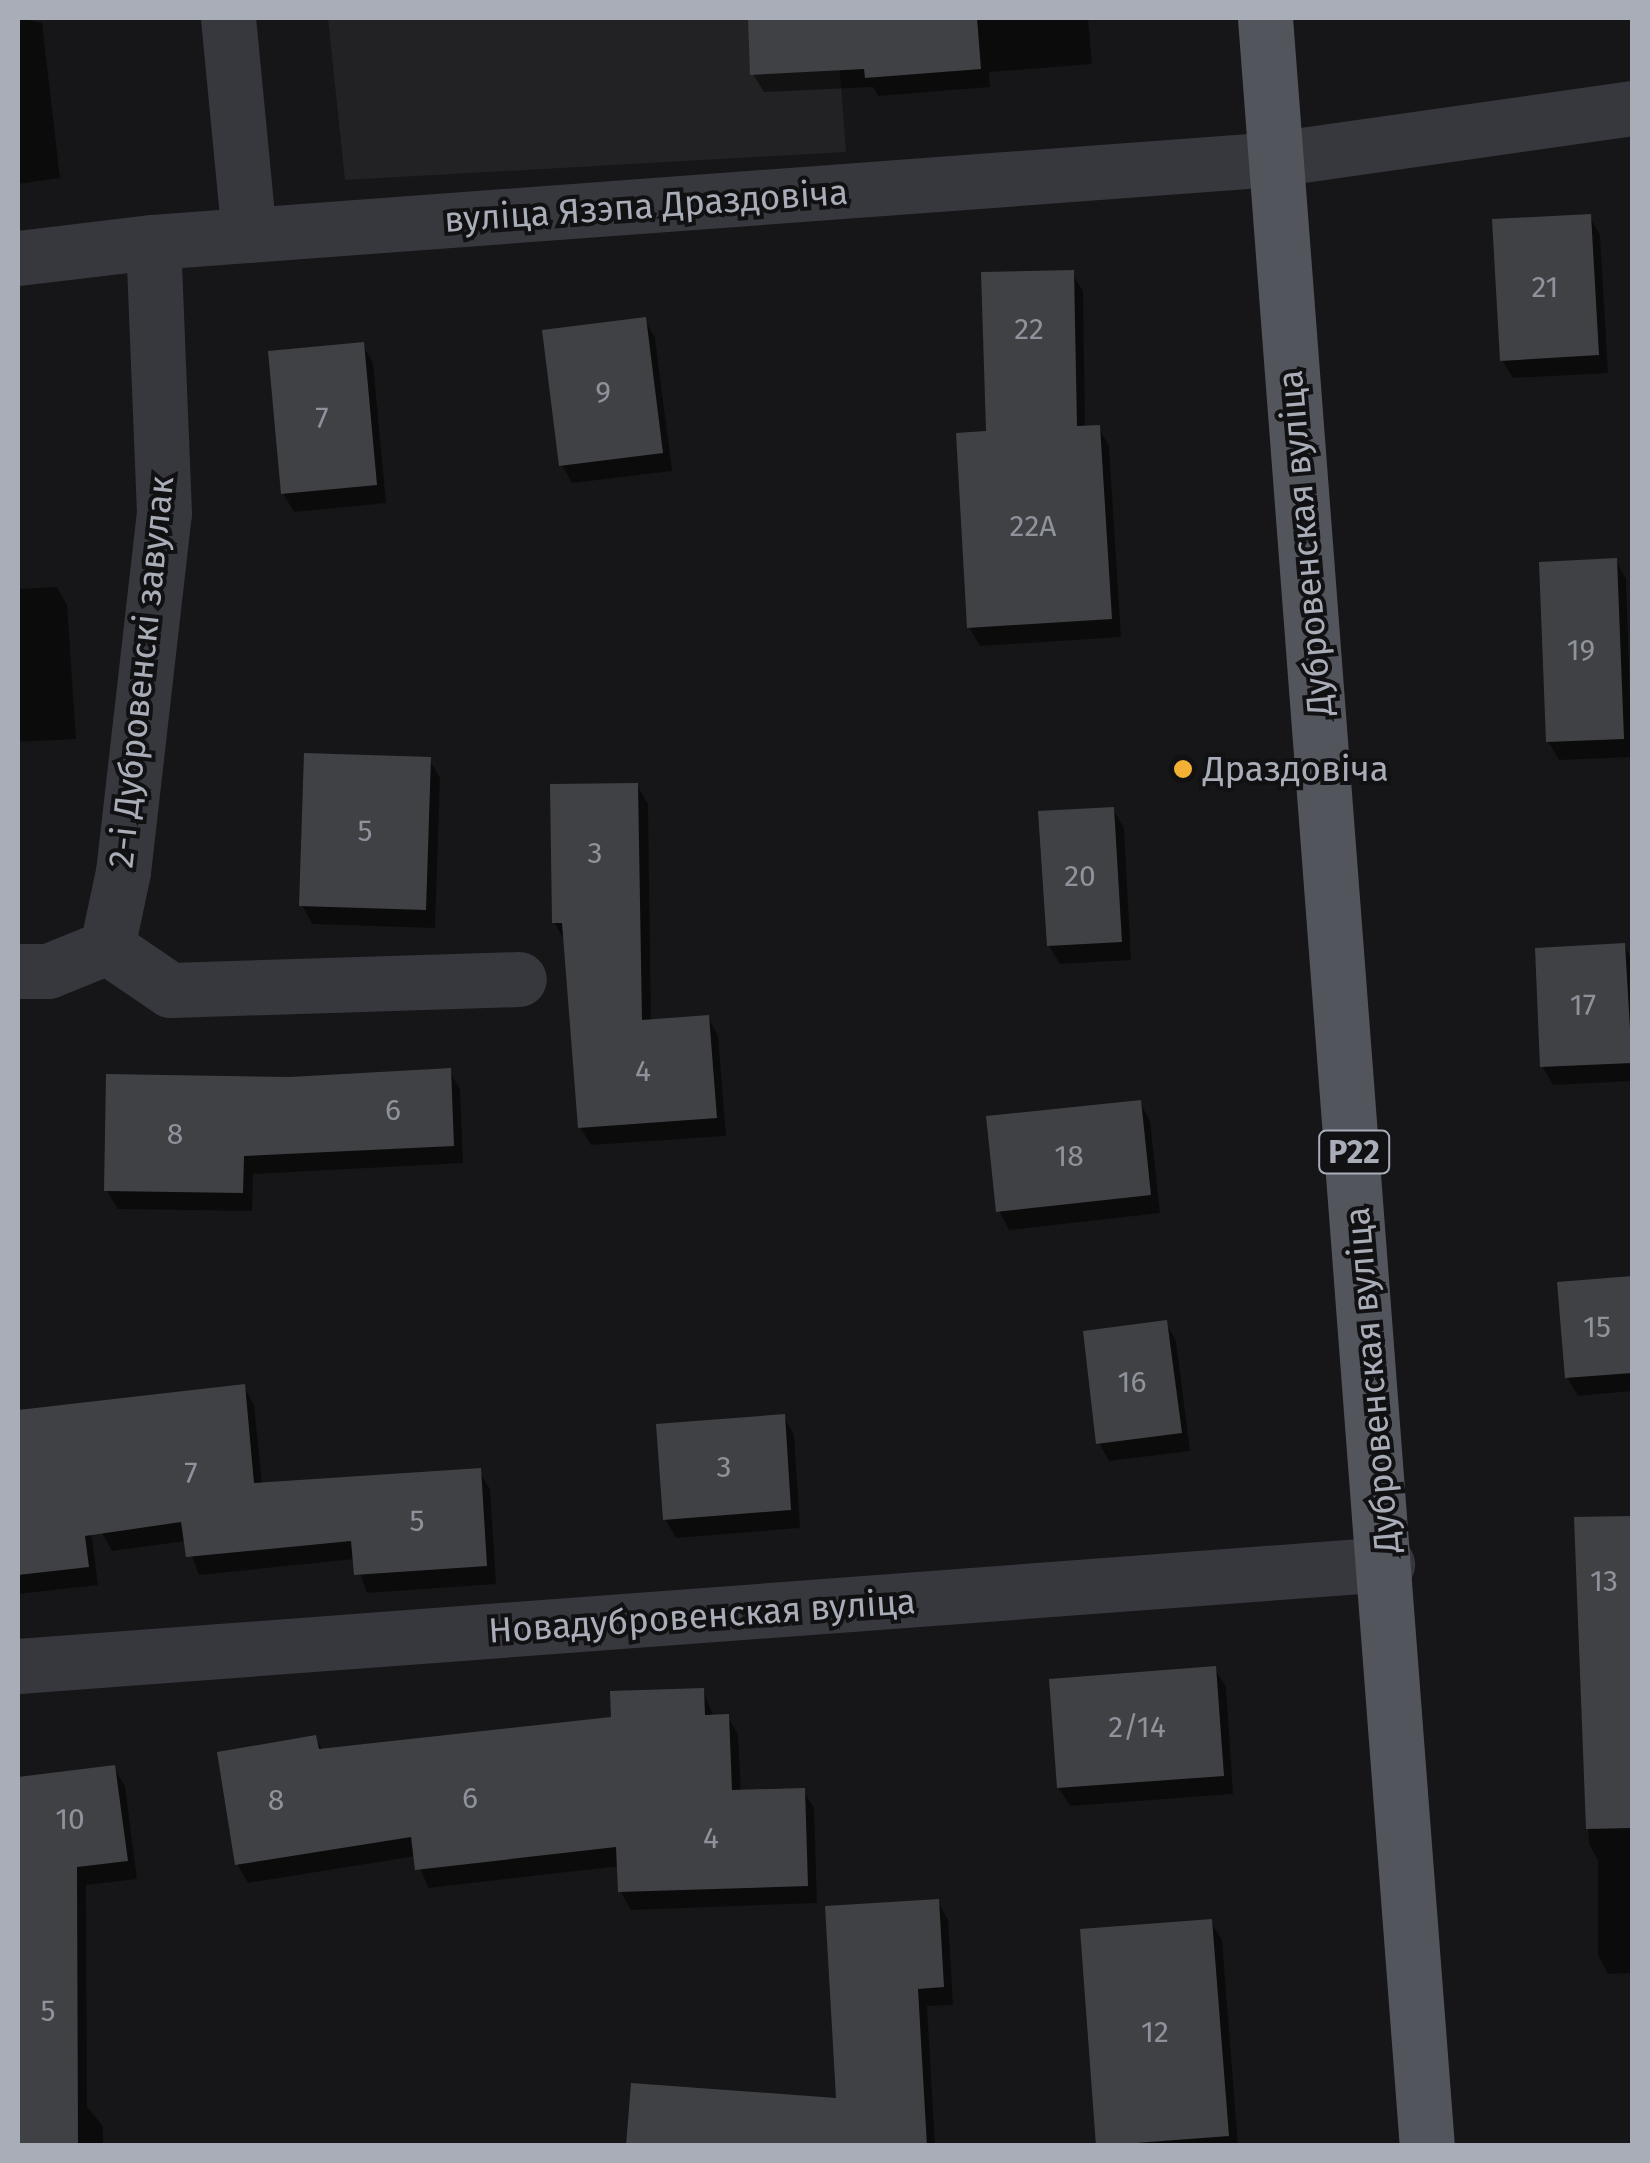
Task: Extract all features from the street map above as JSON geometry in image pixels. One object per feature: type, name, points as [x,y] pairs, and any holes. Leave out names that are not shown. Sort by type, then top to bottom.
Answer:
[{"type":"main road","name":"Дубровенская вуліца","points":[[1265,18],[1387,1564],[1427,2146]]},
{"type":"street","points":[[228,18],[249,235]]},
{"type":"street","name":"вуліца Язэпа Драздовіча","points":[[18,258],[153,242],[1274,159],[1632,108]]},
{"type":"street","name":"2-і Дубровенскі завулак","points":[[107,947],[123,872],[164,513],[153,242]]},
{"type":"street","points":[[18,970],[48,971],[107,947],[170,990],[519,979]]},
{"type":"street","name":"Новадубровенская вуліца","points":[[18,1666],[1387,1564]]},
{"type":"shaded area","points":[[328,18],[836,18],[846,152],[345,180]]},
{"type":"building","points":[[748,18],[977,18],[981,69],[865,78],[864,69],[750,75]]},
{"type":"building","points":[[1591,214],[1599,355],[1500,361],[1492,219]]},
{"type":"building","points":[[1074,270],[1077,426],[1100,425],[1112,619],[967,628],[956,433],[986,431],[981,272]]},
{"type":"building","points":[[646,317],[663,453],[559,466],[542,330]]},
{"type":"building","points":[[364,342],[377,485],[281,494],[268,351]]},
{"type":"building","points":[[1617,558],[1624,739],[1546,742],[1539,562]]},
{"type":"building","points":[[304,753],[431,757],[426,910],[299,906]]},
{"type":"building","points":[[638,783],[642,1020],[709,1015],[717,1118],[578,1128],[562,923],[552,923],[550,784]]},
{"type":"building","points":[[1114,807],[1122,942],[1047,946],[1038,811]]},
{"type":"building","points":[[1625,943],[1632,1063],[1540,1067],[1535,948]]},
{"type":"building","points":[[451,1068],[454,1146],[244,1156],[243,1193],[104,1191],[106,1074],[290,1077]]},
{"type":"building","points":[[1141,1100],[1151,1195],[996,1212],[986,1116]]},
{"type":"building","points":[[1632,1276],[1632,1373],[1565,1378],[1557,1282]]},
{"type":"building","points":[[1167,1320],[1182,1433],[1096,1444],[1083,1331]]},
{"type":"building","points":[[245,1384],[254,1483],[481,1468],[487,1566],[354,1575],[351,1541],[186,1557],[181,1522],[85,1536],[89,1567],[18,1575],[18,1410]]},
{"type":"building","points":[[785,1414],[791,1510],[663,1520],[656,1424]]},
{"type":"building","points":[[1632,1516],[1632,1828],[1586,1829],[1574,1517]]},
{"type":"building","points":[[1216,1666],[1224,1776],[1057,1788],[1049,1679]]},
{"type":"building","points":[[704,1688],[705,1715],[729,1714],[732,1790],[805,1788],[808,1886],[618,1892],[616,1847],[415,1870],[411,1837],[235,1865],[217,1752],[316,1735],[319,1749],[611,1717],[610,1691]]},
{"type":"building","points":[[115,1765],[128,1861],[77,1867],[78,2146],[18,2146],[18,1777]]},
{"type":"building","points":[[939,1899],[944,1987],[918,1989],[927,2146],[626,2146],[631,2083],[836,2098],[825,1906]]},
{"type":"building","points":[[1212,1919],[1229,2136],[1096,2146],[1080,1929]]},
{"type":"place","name":"Драздовіча","points":[[1183,769]]}]
